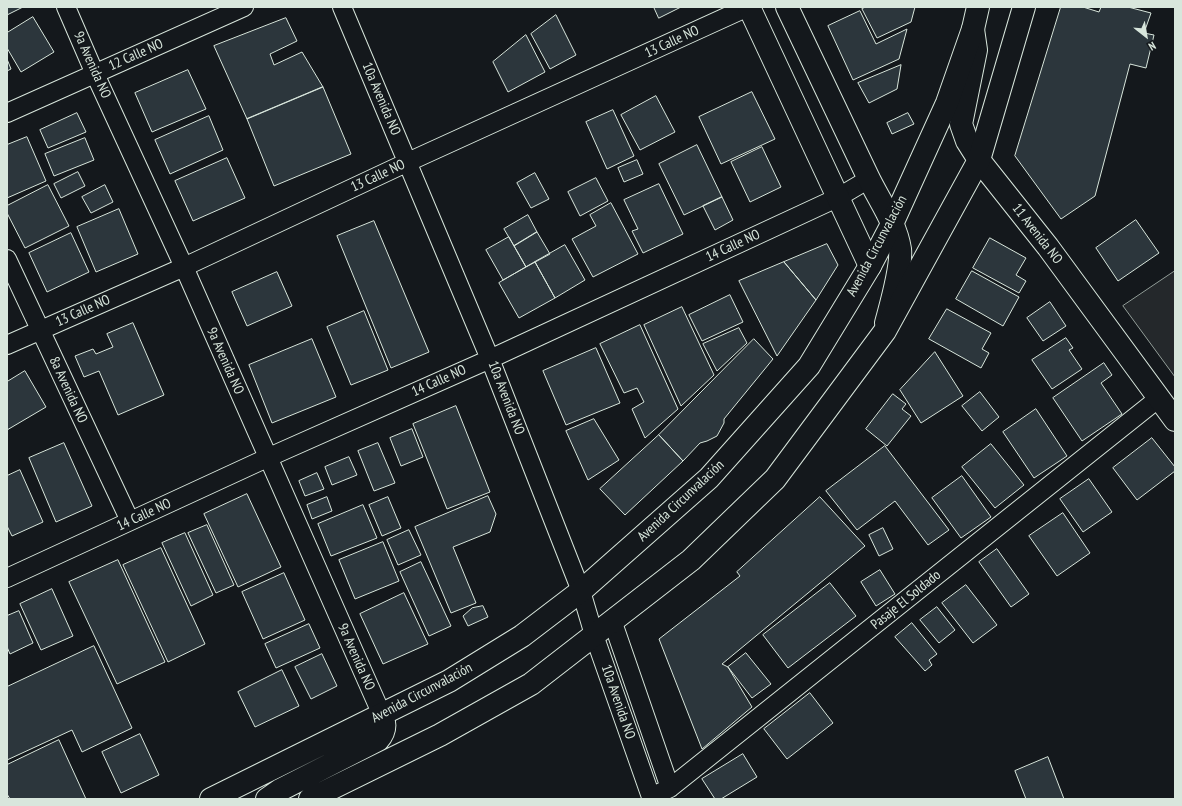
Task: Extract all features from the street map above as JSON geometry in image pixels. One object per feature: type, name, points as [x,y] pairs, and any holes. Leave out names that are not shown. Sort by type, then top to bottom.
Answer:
[{"type":"main road","points":[[749,7],[870,266]]},
{"type":"main road","points":[[787,7],[898,239],[900,250],[899,265],[885,331]]},
{"type":"main road","name":"Avenida Circunvalación","points":[[211,799],[449,681],[522,636],[581,590],[709,478],[809,366],[870,266],[892,224],[947,103],[973,29],[978,7]]},
{"type":"main road","points":[[310,799],[440,735],[531,684],[691,560],[775,479],[885,331],[980,160],[1024,7]]},
{"type":"main road","name":"11 Avenida NO","points":[[973,29],[976,50],[961,124],[967,141],[980,160],[1048,247],[1175,420]]},
{"type":"main road","points":[[267,799],[280,790],[378,740],[383,734],[385,727],[382,715]]},
{"type":"street","name":"9a Avenida NO","points":[[66,7],[95,74],[184,267],[267,458],[382,715]]},
{"type":"street","name":"12 Calle NO","points":[[7,113],[244,7]]},
{"type":"street","name":"10a Avenida NO","points":[[342,7],[490,358],[581,590],[594,635],[651,797]]},
{"type":"street","name":"13 Calle NO","points":[[7,345],[184,267],[408,162],[749,7]]},
{"type":"street","name":"14 Calle NO","points":[[7,578],[837,198],[869,179]]},
{"type":"street","name":"8a Avenida NO","points":[[7,259],[130,521]]},
{"type":"street","name":"Pasaje El Soldado","points":[[651,797],[670,788],[1159,398]]},
{"type":"street","name":"10a Avenida NO","points":[[612,620],[670,788]]},
{"type":"shaded area","points":[[1175,271],[1175,377],[1123,306]]},
{"type":"building","points":[[7,7],[23,7],[7,15]]},
{"type":"building","points":[[654,7],[681,7],[659,18]]},
{"type":"building","points":[[866,7],[915,7],[911,22],[877,38],[862,9]]},
{"type":"building","points":[[1061,7],[1083,7],[1099,12],[1101,7],[1128,7],[1151,13],[1144,33],[1154,35],[1146,68],[1130,64],[1095,196],[1061,219],[1015,156]]},
{"type":"building","points":[[860,11],[876,44],[907,29],[899,59],[853,80],[828,26]]},
{"type":"building","points":[[556,15],[576,55],[550,69],[531,34]]},
{"type":"building","points":[[33,17],[54,52],[21,72],[7,48],[7,33]]},
{"type":"building","points":[[286,18],[297,41],[270,54],[274,65],[302,52],[323,87],[247,119],[214,46]]},
{"type":"building","points":[[526,35],[545,72],[508,92],[493,62]]},
{"type":"building","points":[[7,59],[11,69],[7,71]]},
{"type":"building","points":[[901,65],[897,89],[869,103],[858,83]]},
{"type":"building","points":[[188,70],[206,109],[152,132],[135,93]]},
{"type":"building","points":[[323,87],[351,154],[274,186],[247,119]]},
{"type":"building","points":[[752,92],[775,139],[721,164],[699,117]]},
{"type":"building","points":[[656,96],[675,132],[640,150],[621,115]]},
{"type":"building","points":[[613,110],[634,156],[607,169],[586,122]]},
{"type":"building","points":[[77,113],[86,132],[48,148],[40,130]]},
{"type":"building","points":[[908,113],[914,124],[892,134],[887,123]]},
{"type":"building","points":[[209,116],[223,150],[170,174],[155,140]]},
{"type":"building","points":[[27,137],[46,181],[7,198],[7,145]]},
{"type":"building","points":[[85,138],[94,160],[54,176],[45,154]]},
{"type":"building","points":[[697,145],[722,197],[684,215],[659,164]]},
{"type":"building","points":[[762,147],[781,187],[750,202],[731,162]]},
{"type":"building","points":[[227,158],[245,198],[193,221],[175,181]]},
{"type":"building","points":[[637,160],[643,174],[624,182],[618,168]]},
{"type":"building","points":[[78,172],[85,186],[61,198],[54,184]]},
{"type":"building","points":[[535,173],[549,199],[531,208],[517,183]]},
{"type":"building","points":[[596,178],[608,201],[580,216],[568,192]]},
{"type":"building","points":[[659,184],[683,234],[643,253],[632,231],[638,229],[624,200]]},
{"type":"building","points":[[48,185],[69,226],[25,248],[7,213],[7,206]]},
{"type":"building","points":[[105,185],[113,202],[91,213],[82,197]]},
{"type":"building","points":[[722,197],[733,220],[715,230],[703,206]]},
{"type":"building","points":[[611,203],[638,254],[593,277],[572,239],[596,226],[590,215]]},
{"type":"building","points":[[119,209],[138,254],[96,272],[77,227]]},
{"type":"building","points":[[528,215],[537,232],[514,246],[504,229]]},
{"type":"building","points":[[1136,220],[1159,253],[1118,281],[1096,248]]},
{"type":"building","points":[[374,221],[429,352],[391,368],[337,236]]},
{"type":"building","points":[[537,232],[550,254],[526,267],[514,246]]},
{"type":"building","points":[[71,233],[89,272],[47,292],[29,253]]},
{"type":"building","points":[[509,237],[526,267],[503,280],[486,250]]},
{"type":"building","points":[[990,238],[1026,258],[1016,275],[1026,281],[1019,293],[973,268]]},
{"type":"building","points":[[827,244],[838,265],[816,300],[784,262]]},
{"type":"building","points":[[565,245],[585,280],[555,298],[535,262]]},
{"type":"building","points":[[535,262],[555,298],[519,318],[499,283]]},
{"type":"building","points":[[784,262],[816,300],[777,356],[739,281]]},
{"type":"building","points":[[972,271],[1019,297],[1003,326],[956,299]]},
{"type":"building","points":[[277,272],[292,306],[247,326],[232,292]]},
{"type":"building","points":[[730,295],[743,322],[702,341],[689,315]]},
{"type":"building","points":[[1050,302],[1066,326],[1043,341],[1027,318]]},
{"type":"building","points":[[682,307],[714,375],[681,406],[644,325]]},
{"type":"building","points":[[947,309],[991,333],[982,349],[989,353],[981,368],[929,339]]},
{"type":"building","points":[[364,311],[388,370],[351,385],[327,327]]},
{"type":"building","points":[[133,323],[164,395],[118,415],[99,371],[84,377],[75,356],[93,349],[96,354],[113,347],[107,334]]},
{"type":"building","points":[[640,325],[678,409],[645,438],[632,409],[644,402],[637,388],[624,393],[600,344]]},
{"type":"building","points":[[739,328],[747,343],[717,371],[703,344]]},
{"type":"building","points":[[1066,338],[1073,348],[1069,350],[1082,369],[1052,389],[1032,360]]},
{"type":"building","points":[[312,339],[336,397],[272,423],[249,365]]},
{"type":"building","points":[[754,339],[773,359],[724,419],[724,423],[717,436],[700,443],[683,461],[659,435]]},
{"type":"building","points":[[596,348],[620,403],[566,425],[543,371]]},
{"type":"building","points":[[935,352],[963,396],[921,423],[900,390]]},
{"type":"building","points":[[1104,363],[1112,375],[1101,383],[1122,414],[1082,441],[1053,398]]},
{"type":"building","points":[[25,371],[46,407],[7,430],[7,382]]},
{"type":"building","points":[[980,392],[999,417],[982,431],[962,406]]},
{"type":"building","points":[[893,394],[906,404],[902,409],[911,416],[887,446],[866,429]]},
{"type":"building","points":[[456,406],[490,492],[447,509],[413,424]]},
{"type":"building","points":[[1036,409],[1067,456],[1034,478],[1003,432]]},
{"type":"building","points":[[594,419],[619,460],[588,480],[566,431]]},
{"type":"building","points":[[412,429],[423,457],[401,466],[390,438]]},
{"type":"building","points":[[659,435],[683,461],[625,515],[600,489]]},
{"type":"building","points":[[1152,438],[1175,467],[1175,471],[1137,500],[1113,468]]},
{"type":"building","points":[[64,443],[92,506],[56,522],[29,458]]},
{"type":"building","points":[[378,443],[395,483],[374,491],[358,451]]},
{"type":"building","points":[[991,444],[1024,485],[995,508],[962,467]]},
{"type":"building","points":[[885,446],[949,530],[928,545],[895,501],[857,530],[826,491]]},
{"type":"building","points":[[349,457],[357,475],[332,485],[325,467]]},
{"type":"building","points":[[20,470],[43,522],[12,536],[7,526],[7,476]]},
{"type":"building","points":[[317,473],[324,489],[305,496],[299,481]]},
{"type":"building","points":[[962,476],[991,517],[961,538],[932,498]]},
{"type":"building","points":[[1089,479],[1112,512],[1083,532],[1060,499]]},
{"type":"building","points":[[247,494],[281,567],[238,587],[204,514]]},
{"type":"building","points":[[488,496],[496,514],[490,532],[453,547],[476,603],[451,613],[415,527]]},
{"type":"building","points":[[327,497],[332,511],[312,519],[307,505]]},
{"type":"building","points":[[388,497],[401,528],[382,536],[369,505]]},
{"type":"building","points":[[820,497],[865,546],[722,664],[728,667],[752,707],[702,749],[659,639],[740,576],[737,572]]},
{"type":"building","points":[[363,505],[377,538],[331,556],[318,524]]},
{"type":"building","points":[[1063,513],[1090,553],[1057,576],[1029,536]]},
{"type":"building","points":[[207,525],[234,585],[216,593],[188,533]]},
{"type":"building","points":[[883,528],[893,549],[879,556],[869,535]]},
{"type":"building","points":[[409,530],[421,555],[398,565],[387,540]]},
{"type":"building","points":[[185,533],[213,595],[191,606],[162,543]]},
{"type":"building","points":[[383,542],[399,581],[355,599],[339,560]]},
{"type":"building","points":[[161,548],[205,644],[168,662],[123,565]]},
{"type":"building","points":[[997,549],[1029,594],[1011,607],[979,562]]},
{"type":"building","points":[[118,560],[165,662],[117,684],[69,582]]},
{"type":"building","points":[[421,562],[451,626],[429,636],[400,572]]},
{"type":"building","points":[[880,570],[895,594],[876,606],[861,582]]},
{"type":"building","points":[[284,573],[305,620],[263,639],[242,592]]},
{"type":"building","points":[[830,583],[856,616],[788,668],[763,635]]},
{"type":"building","points":[[966,585],[997,625],[973,643],[942,603]]},
{"type":"building","points":[[52,589],[73,636],[41,650],[20,604]]},
{"type":"building","points":[[404,593],[428,644],[383,664],[360,614]]},
{"type":"building","points":[[483,606],[488,617],[468,626],[463,616],[472,608]]},
{"type":"building","points":[[937,607],[955,630],[939,643],[920,620]]},
{"type":"building","points":[[19,611],[33,643],[10,654],[7,647],[7,616]]},
{"type":"building","points":[[912,623],[937,654],[929,660],[932,665],[925,671],[895,637]]},
{"type":"building","points":[[309,624],[320,648],[276,668],[265,644]]},
{"type":"building","points":[[94,646],[132,728],[82,752],[72,730],[7,760],[7,687]]},
{"type":"building","points":[[746,653],[771,684],[752,698],[728,667]]},
{"type":"building","points":[[322,654],[337,686],[311,699],[295,667]]},
{"type":"building","points":[[282,670],[299,706],[255,727],[238,692]]},
{"type":"building","points":[[810,693],[833,723],[787,759],[764,729]]},
{"type":"building","points":[[140,734],[159,775],[121,793],[102,752]]},
{"type":"building","points":[[59,740],[86,799],[10,799],[7,794],[7,765]]},
{"type":"building","points":[[743,754],[757,777],[721,799],[715,799],[702,779]]},
{"type":"building","points":[[1048,757],[1064,799],[1026,799],[1015,771]]}]
